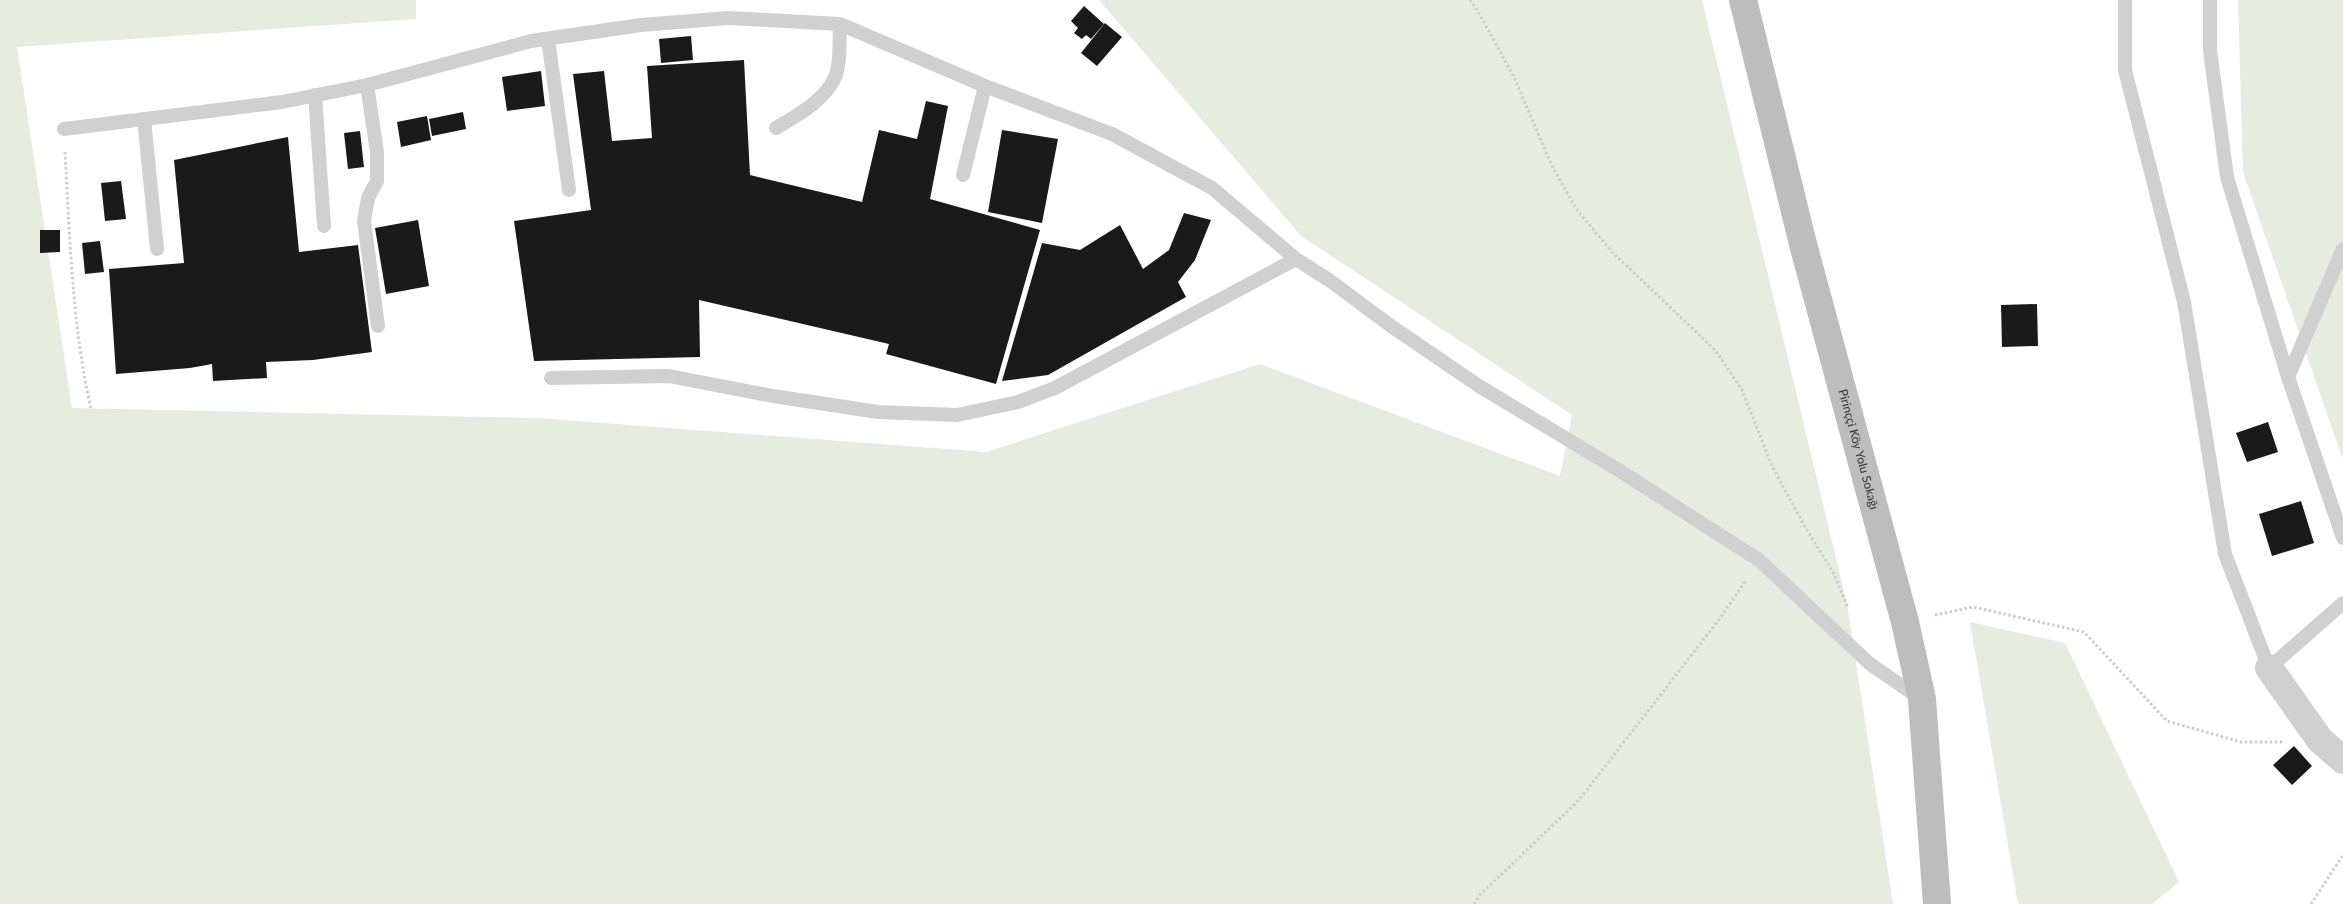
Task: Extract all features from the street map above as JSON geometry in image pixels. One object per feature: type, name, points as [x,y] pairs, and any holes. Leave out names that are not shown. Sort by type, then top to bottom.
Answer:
[{"type":"main road","name":"Pirinççi Köy Yolu Sokağı","points":[[1743,0],[1803,244],[1905,622],[1922,699],[1937,904]]},
{"type":"street","points":[[2269,668],[2320,740],[2343,760]]},
{"type":"lane","points":[[2125,0],[2124,70],[2184,302],[2225,554],[2269,668],[2343,603]]},
{"type":"lane","points":[[2210,0],[2210,50],[2227,177],[2288,377],[2343,538]]},
{"type":"lane","points":[[64,129],[282,102],[367,85],[548,39],[641,25],[729,18],[840,24],[985,86],[1112,134],[1212,188],[1296,258],[1479,386],[1620,471],[1759,560],[1870,664],[1922,699]]},
{"type":"lane","points":[[776,128],[814,104],[828,89],[836,74],[840,24]]},
{"type":"lane","points":[[548,39],[570,190]]},
{"type":"lane","points":[[367,85],[377,152],[376,181],[368,198],[364,221],[378,326]]},
{"type":"lane","points":[[963,175],[985,86]]},
{"type":"lane","points":[[315,96],[324,226]]},
{"type":"lane","points":[[144,119],[157,250]]},
{"type":"lane","points":[[2288,377],[2343,249]]},
{"type":"lane","points":[[551,378],[669,376],[773,396],[878,412],[957,415],[1018,402],[1055,388],[1296,258]]},
{"type":"path","points":[[1470,0],[1514,77],[1551,164],[1577,210],[1612,252],[1715,350],[1742,390],[1772,466],[1804,526],[1834,574],[1848,610]]},
{"type":"path","points":[[64,129],[72,275],[82,370],[90,409]]},
{"type":"path","points":[[1474,904],[1480,895],[1579,800],[1721,617],[1759,560]]},
{"type":"path","points":[[1905,622],[1972,607],[2084,632],[2167,721],[2241,742],[2320,740]]},
{"type":"path","points":[[2311,904],[2343,855]]},
{"type":"shaded area","points":[[0,0],[416,0],[416,19],[17,47],[72,408],[537,418],[986,452],[1260,364],[1560,476],[1572,415],[1301,236],[1099,0],[1702,0],[1847,604],[1893,904],[0,904]]},
{"type":"shaded area","points":[[2238,0],[2343,0],[2343,460],[2243,172]]},
{"type":"shaded area","points":[[1970,622],[2065,643],[2179,882],[2152,904],[2018,904]]},
{"type":"building","points":[[1084,6],[1104,24],[1091,39],[1086,35],[1082,39],[1074,33],[1078,28],[1071,21]]},
{"type":"building","points":[[1105,23],[1122,37],[1097,66],[1081,53]]},
{"type":"building","points":[[691,36],[693,60],[661,63],[659,39]]},
{"type":"building","points":[[744,60],[750,175],[862,202],[879,130],[917,139],[926,101],[948,106],[930,199],[1040,230],[996,384],[886,354],[889,344],[699,300],[700,357],[534,361],[514,221],[591,210],[573,74],[604,71],[612,141],[652,138],[647,66]]},
{"type":"building","points":[[541,71],[545,106],[507,111],[502,77]]},
{"type":"building","points":[[463,112],[466,129],[432,136],[429,119]]},
{"type":"building","points":[[427,116],[431,140],[401,147],[397,122]]},
{"type":"building","points":[[1002,130],[1058,139],[1042,223],[988,212]]},
{"type":"building","points":[[360,131],[364,167],[348,169],[344,133]]},
{"type":"building","points":[[288,137],[299,252],[358,245],[372,352],[313,360],[266,362],[267,378],[213,381],[212,364],[190,368],[116,374],[109,269],[184,263],[174,160]]},
{"type":"building","points":[[121,181],[126,219],[105,221],[101,183]]},
{"type":"building","points":[[1184,213],[1211,220],[1195,260],[1178,282],[1186,297],[1048,375],[1002,381],[1042,243],[1080,250],[1120,225],[1143,269],[1169,250]]},
{"type":"building","points":[[418,220],[429,286],[386,294],[375,228]]},
{"type":"building","points":[[40,230],[60,230],[60,252],[40,253]]},
{"type":"building","points":[[100,241],[104,272],[85,274],[82,243]]},
{"type":"building","points":[[2037,304],[2038,346],[2002,347],[2001,305]]},
{"type":"building","points":[[2268,422],[2278,452],[2247,462],[2236,433]]},
{"type":"building","points":[[2301,501],[2314,543],[2272,556],[2259,514]]},
{"type":"building","points":[[2294,746],[2312,766],[2292,785],[2273,765]]}]
